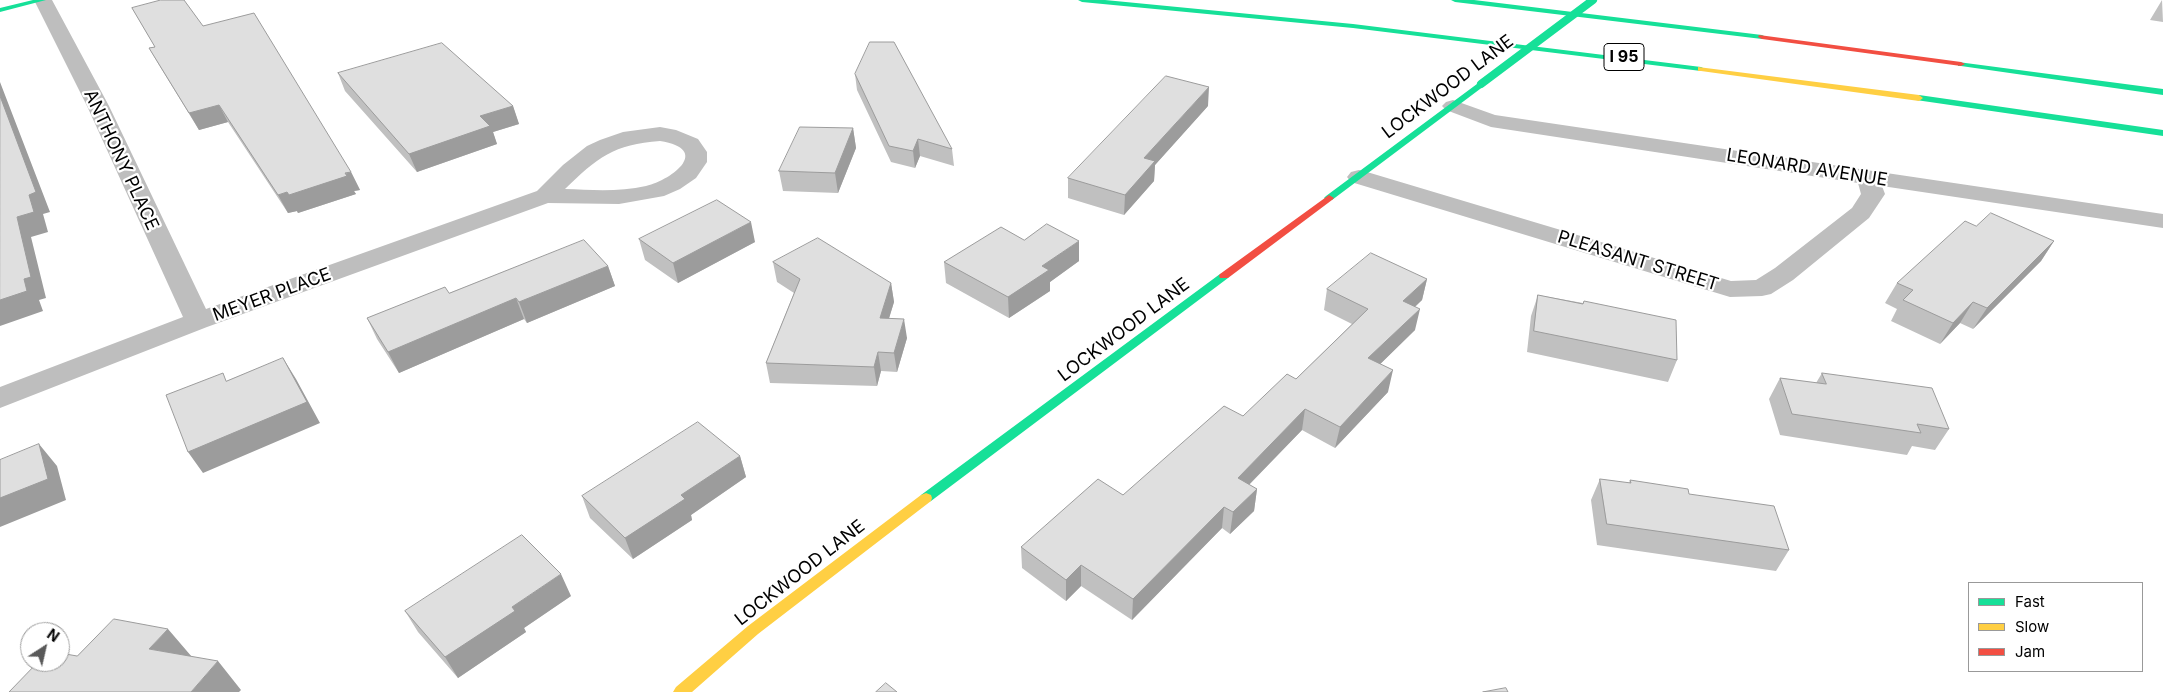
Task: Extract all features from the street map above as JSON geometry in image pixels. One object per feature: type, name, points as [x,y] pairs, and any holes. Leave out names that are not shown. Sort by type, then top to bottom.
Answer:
[{"type":"main road","points":[[0,10],[42,0]]},
{"type":"main road","name":"I 95","points":[[1082,0],[1314,22],[1579,52],[2163,134]]},
{"type":"main road","name":"I 95","points":[[1455,0],[1698,29],[2163,91]]},
{"type":"main road","name":"LOCKWOOD LANE","points":[[680,692],[753,630],[861,547],[1593,0]]},
{"type":"street","name":"ANTHONY PLACE","points":[[42,0],[98,106],[198,321]]},
{"type":"street","name":"LEONARD AVENUE","points":[[1453,106],[1491,121],[2163,221]]},
{"type":"street","name":"MEYER PLACE","points":[[0,398],[198,321],[545,196],[624,196],[644,194],[663,189],[679,181],[690,171],[696,161],[696,151],[690,143],[677,137],[660,134],[622,138],[604,145],[590,154],[545,196]]},
{"type":"street","name":"PLEASANT STREET","points":[[1359,176],[1730,289],[1762,288],[1784,274],[1861,213],[1873,194],[1868,177]]},
{"type":"building","points":[[161,0],[184,0],[203,26],[254,13],[351,172],[345,173],[347,176],[289,195],[287,192],[278,195],[219,105],[189,113],[149,48],[155,47],[132,8]]},
{"type":"building","points":[[870,42],[894,42],[952,149],[918,139],[913,151],[889,146],[855,74]]},
{"type":"building","points":[[442,43],[513,106],[480,116],[490,126],[409,154],[338,73]]},
{"type":"building","points":[[1166,76],[1209,87],[1144,158],[1155,161],[1125,195],[1068,178]]},
{"type":"building","points":[[0,96],[36,192],[29,195],[34,212],[17,217],[31,277],[24,279],[27,291],[0,300]]},
{"type":"building","points":[[800,127],[853,128],[835,173],[779,171]]},
{"type":"building","points":[[717,200],[751,222],[673,263],[639,239]]},
{"type":"building","points":[[1991,213],[2054,241],[1987,308],[1973,302],[1953,323],[1903,300],[1913,290],[1897,283],[1965,221],[1976,226]]},
{"type":"building","points":[[1047,224],[1079,241],[1042,266],[1049,270],[1008,297],[944,262],[1001,227],[1024,240]]},
{"type":"building","points":[[818,238],[891,283],[880,318],[904,319],[894,353],[878,352],[874,367],[766,363],[800,279],[773,262]]},
{"type":"building","points":[[584,240],[608,266],[519,302],[516,298],[388,352],[367,318],[445,287],[449,293]]},
{"type":"building","points":[[1371,253],[1427,279],[1403,301],[1420,309],[1368,358],[1393,370],[1340,427],[1305,409],[1238,478],[1257,489],[1233,512],[1224,507],[1133,599],[1081,565],[1066,580],[1021,547],[1098,479],[1123,495],[1224,406],[1243,416],[1287,374],[1296,379],[1368,309],[1327,289]]},
{"type":"building","points":[[1538,295],[1583,304],[1584,301],[1676,320],[1677,360],[1534,331]]},
{"type":"building","points":[[283,358],[307,402],[188,452],[166,395],[223,373],[226,381]]},
{"type":"building","points":[[1822,373],[1932,388],[1949,429],[1917,424],[1921,433],[1792,414],[1780,378],[1826,384]]},
{"type":"building","points":[[698,422],[740,456],[681,495],[685,499],[625,538],[582,496]]},
{"type":"building","points":[[39,444],[48,479],[0,498],[0,460]]},
{"type":"building","points":[[1600,479],[1631,483],[1630,480],[1688,489],[1689,494],[1774,506],[1789,550],[1607,524]]},
{"type":"building","points":[[522,535],[561,574],[512,607],[515,611],[445,657],[405,611]]},
{"type":"building","points":[[114,619],[168,629],[149,649],[218,661],[191,692],[9,692],[28,672],[70,672],[70,655],[77,656]]},
{"type":"building","points":[[886,683],[897,692],[876,692]]},
{"type":"building","points":[[1506,688],[1508,692],[1483,692]]},
{"type":"traffic: fast","points":[[0,10],[42,0]]},
{"type":"traffic: fast","points":[[1082,0],[1353,26],[1701,69]]},
{"type":"traffic: fast","points":[[1455,0],[1762,37]]},
{"type":"traffic: fast","points":[[1481,84],[1593,0]]},
{"type":"traffic: fast","points":[[1961,64],[2163,92]]},
{"type":"traffic: fast","points":[[1329,198],[1481,84]]},
{"type":"traffic: fast","points":[[1919,98],[2163,133]]},
{"type":"traffic: fast","points":[[926,498],[1224,276]]},
{"type":"traffic: slow","points":[[1701,69],[1919,98]]},
{"type":"traffic: slow","points":[[681,692],[753,630],[926,498]]},
{"type":"traffic: jam","points":[[1762,37],[1961,64]]},
{"type":"traffic: jam","points":[[1224,276],[1329,198]]}]
